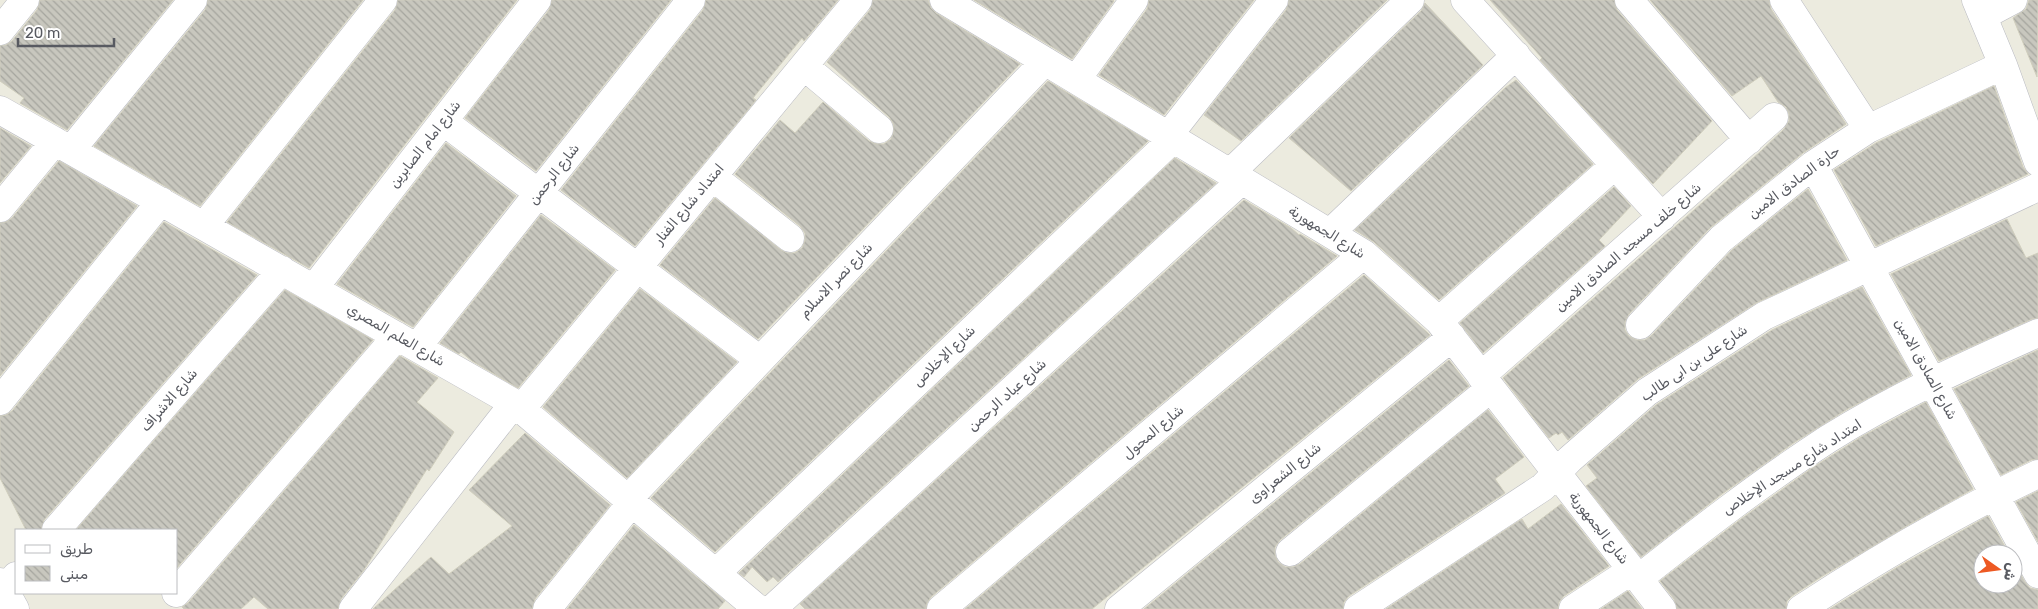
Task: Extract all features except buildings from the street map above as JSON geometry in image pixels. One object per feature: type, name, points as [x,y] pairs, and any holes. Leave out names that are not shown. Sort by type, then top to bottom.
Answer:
[{"type":"street","points":[[0,31],[25,0]]},
{"type":"street","points":[[0,208],[63,146],[193,0]]},
{"type":"street","points":[[204,226],[383,0]]},
{"type":"street","name":"شارع امام الصابرين","points":[[314,288],[537,0]]},
{"type":"street","name":"شارع الرحمن","points":[[178,591],[407,342],[539,193],[691,0]]},
{"type":"street","name":"امتداد شارع الفنار","points":[[353,609],[518,406],[637,267],[858,0]]},
{"type":"street","points":[[1076,80],[1134,0]]},
{"type":"street","name":"شارع الإخلاص","points":[[716,573],[1171,137],[1274,0]]},
{"type":"street","name":"شارع عباد الرحمن","points":[[772,609],[1236,176],[1410,0]]},
{"type":"street","points":[[1465,0],[1662,217]]},
{"type":"street","points":[[1629,0],[1749,140]]},
{"type":"street","points":[[1784,0],[1868,129]]},
{"type":"street","points":[[2013,0],[1980,8],[2003,64],[2038,162]]},
{"type":"street","name":"شارع الجمهورية","points":[[960,4],[1076,80],[1364,254],[1445,329],[1662,609]]},
{"type":"street","points":[[1330,233],[1516,55]]},
{"type":"street","name":"شارع نصر الاسلام","points":[[547,609],[630,500],[1045,60]]},
{"type":"street","name":"حارة الصادق الامين","points":[[1640,325],[1721,239],[1813,165],[1868,129],[2003,64]]},
{"type":"street","points":[[804,66],[879,129]]},
{"type":"street","name":"شارع العلم المصري","points":[[0,110],[518,406],[716,573],[747,605]]},
{"type":"street","name":"شارع خلف مسجد الصادق الامين","points":[[1290,552],[1486,382],[1662,217],[1774,117]]},
{"type":"street","points":[[443,121],[760,360]]},
{"type":"street","name":"شارع الشعراوى","points":[[1119,609],[1445,329],[1615,165]]},
{"type":"street","name":"شارع الصادق الامين","points":[[1813,165],[2038,574]]},
{"type":"street","points":[[712,177],[790,238]]},
{"type":"street","name":"شارع على بن ابى طالب","points":[[1358,609],[1543,487],[1556,473],[1647,392],[1764,316],[2038,187]]},
{"type":"street","points":[[0,401],[161,201]]},
{"type":"street","name":"شارع المحول","points":[[941,609],[1364,254]]},
{"type":"street","name":"شارع الاشراف","points":[[57,529],[282,270]]},
{"type":"street","name":"امتداد شارع مسجد الإخلاص","points":[[1573,609],[1635,574],[1731,505],[1829,439],[1932,381],[2038,333]]},
{"type":"street","points":[[1801,609],[1896,549],[1994,494],[2038,474]]},
{"type":"street","name":"شارع الرحمن","points":[[162,609],[175,594]]}]
